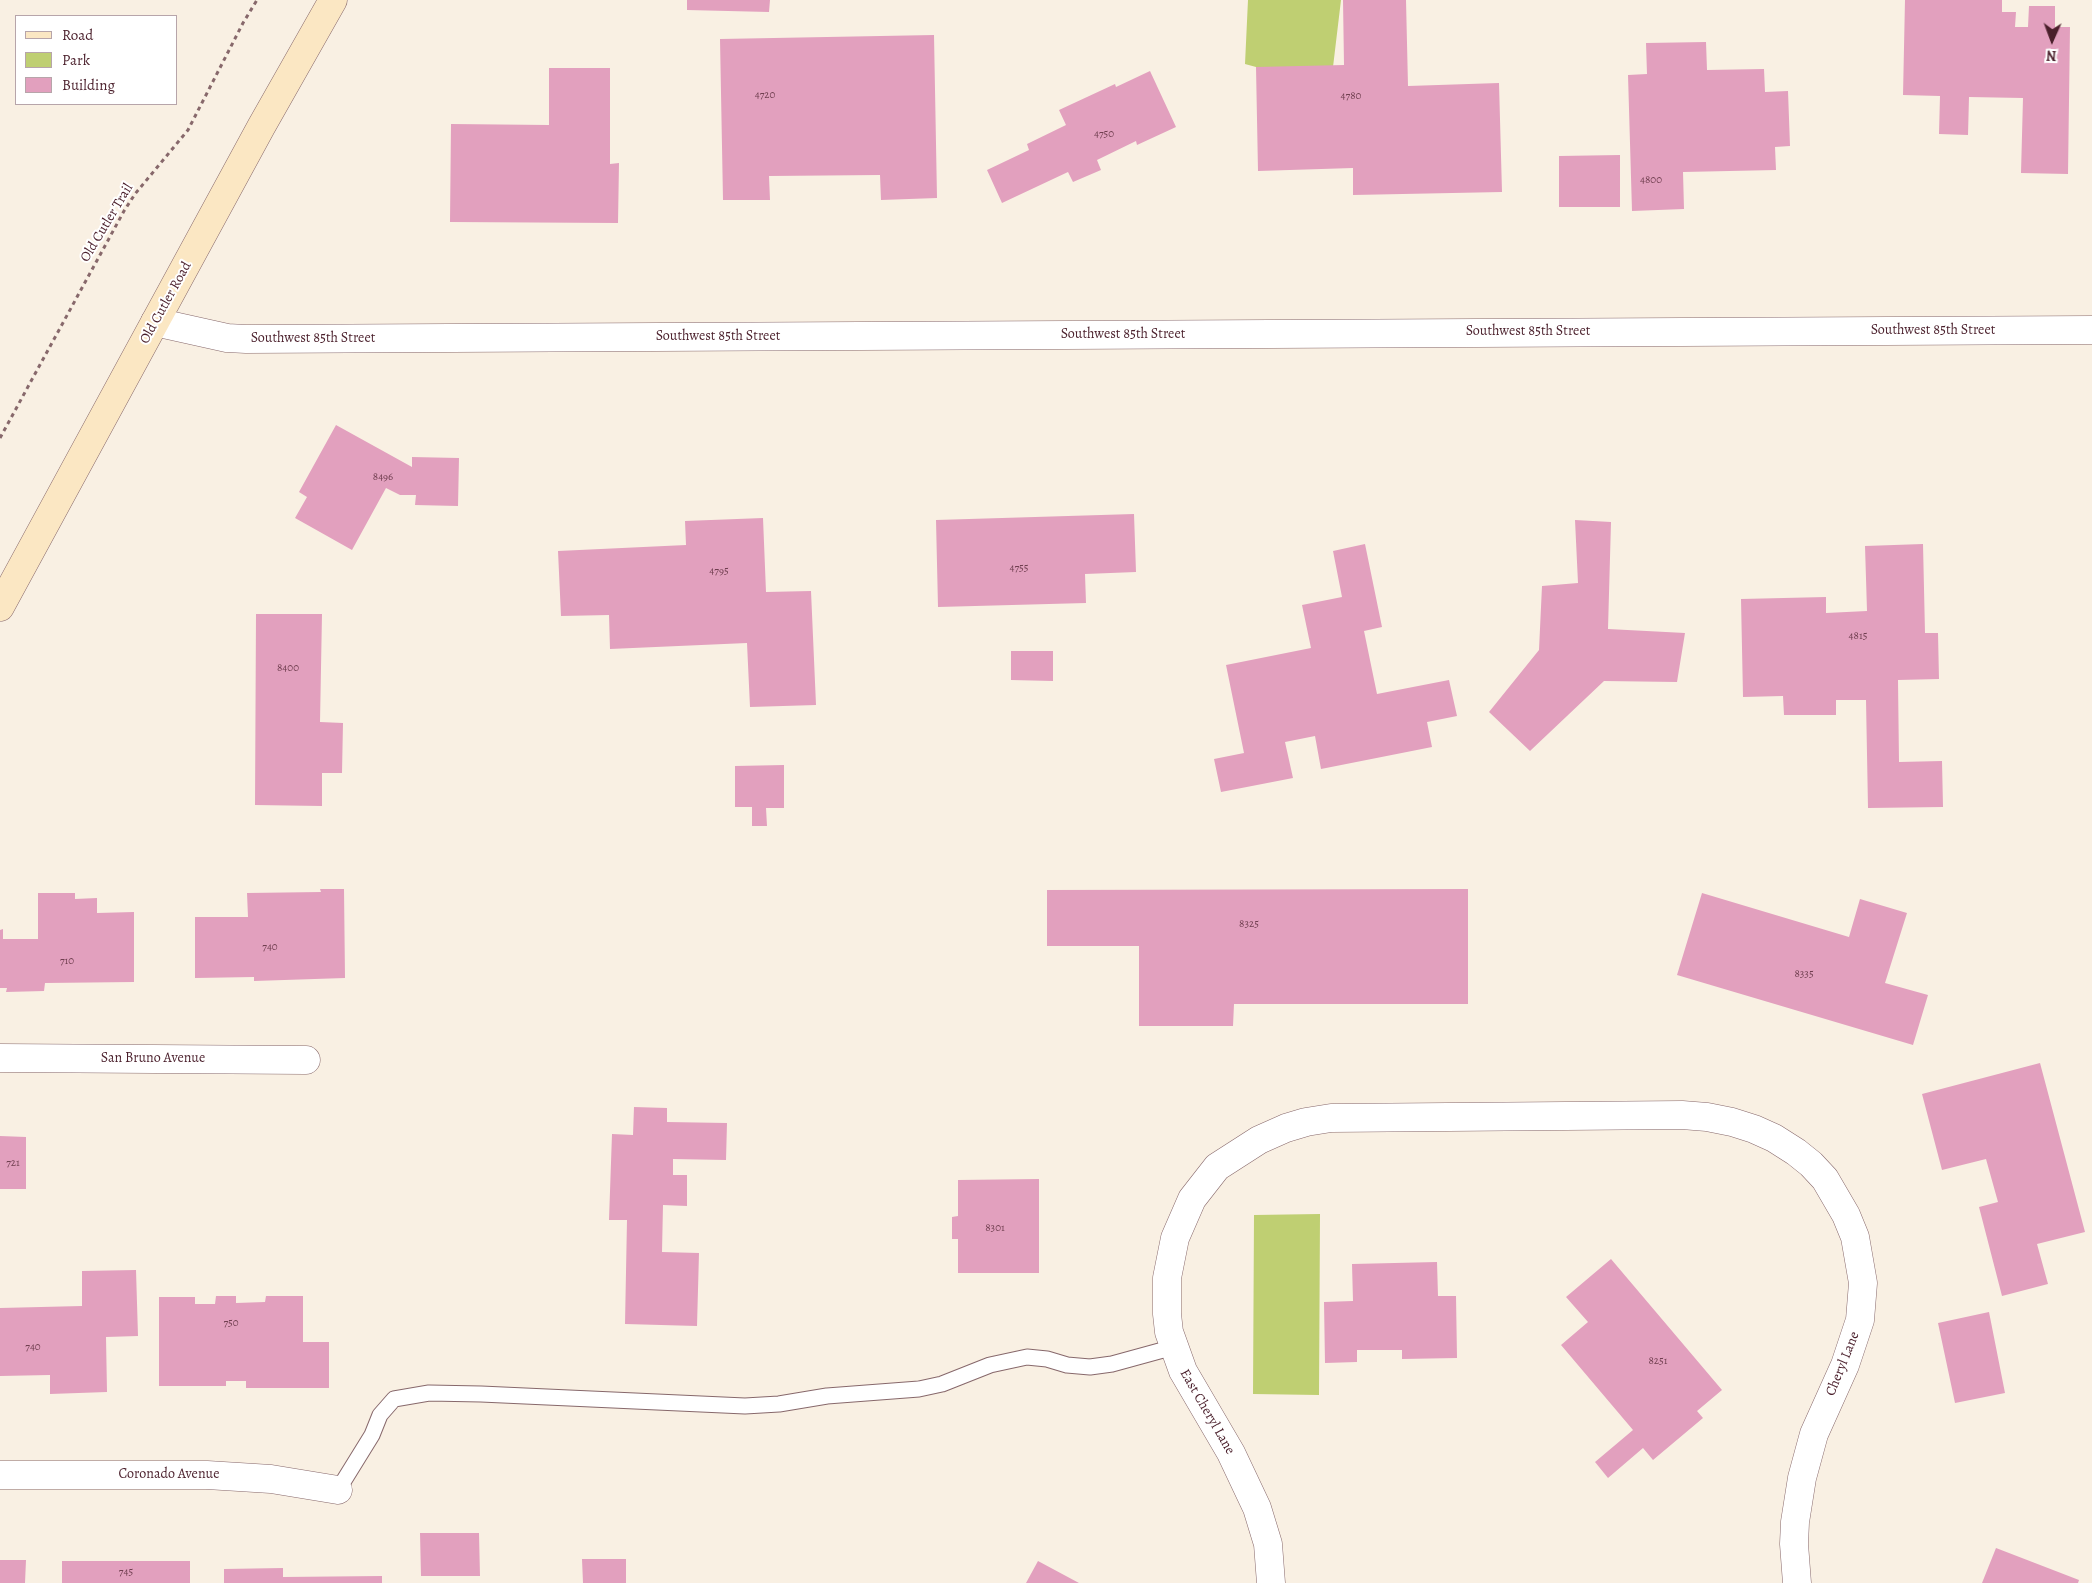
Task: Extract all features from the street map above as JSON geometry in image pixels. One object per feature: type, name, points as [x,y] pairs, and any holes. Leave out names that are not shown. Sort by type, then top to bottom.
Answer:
[{"type":"main road","name":"Old Cutler Road","points":[[0,607],[332,0]]},
{"type":"street","name":"Southwest 85th Street","points":[[155,322],[227,338],[246,339],[2092,330]]},
{"type":"street","name":"San Bruno Avenue","points":[[0,1058],[306,1060]]},
{"type":"street","name":"Cheryl Lane","points":[[1512,1117],[1682,1115],[1732,1122],[1768,1135],[1796,1152],[1825,1179],[1837,1197],[1855,1238],[1863,1283],[1862,1304],[1854,1342],[1814,1434],[1802,1478],[1795,1522],[1794,1544],[1797,1583]]},
{"type":"street","name":"East Cheryl Lane","points":[[1271,1583],[1268,1544],[1258,1508],[1231,1453],[1190,1385],[1169,1332],[1166,1296],[1170,1259],[1175,1238],[1192,1199],[1216,1168],[1238,1152],[1286,1128],[1306,1122],[1331,1118],[1512,1117]]},
{"type":"street","name":"Coronado Avenue","points":[[0,1475],[206,1475],[271,1479],[338,1490]]},
{"type":"lane","points":[[338,1490],[372,1435],[380,1415],[394,1399],[429,1393],[745,1406],[779,1404],[827,1396],[919,1389],[942,1384],[990,1365],[1027,1357],[1090,1367],[1112,1364],[1174,1347]]},
{"type":"path","name":"Old Cutler Trail","points":[[0,438],[124,211],[135,194],[188,130],[243,23],[257,0]]},
{"type":"green space","points":[[1248,0],[1341,0],[1333,67],[1256,67],[1245,64]]},
{"type":"green space","points":[[1320,1214],[1319,1395],[1253,1394],[1254,1215]]},
{"type":"building","points":[[687,0],[770,0],[769,12],[687,10]]},
{"type":"building","points":[[1343,0],[1406,0],[1408,86],[1499,83],[1502,192],[1353,195],[1353,168],[1258,171],[1256,67],[1344,65]]},
{"type":"building","points":[[1905,0],[2002,0],[2002,12],[2016,12],[2015,27],[2028,27],[2029,6],[2055,6],[2055,27],[2070,27],[2068,174],[2021,173],[2023,98],[1969,97],[1968,135],[1939,134],[1940,96],[1903,95]]},
{"type":"building","points":[[934,35],[937,198],[881,200],[880,175],[769,176],[770,200],[723,200],[720,39]]},
{"type":"building","points":[[1706,42],[1707,70],[1764,69],[1765,92],[1788,91],[1790,146],[1775,147],[1776,170],[1683,172],[1684,209],[1632,211],[1628,75],[1647,74],[1646,43]]},
{"type":"building","points":[[549,68],[610,68],[610,164],[619,163],[618,223],[450,222],[451,124],[549,125]]},
{"type":"building","points":[[1150,71],[1176,127],[1137,145],[1136,141],[1097,160],[1101,170],[1073,182],[1068,172],[1002,203],[987,170],[1029,150],[1027,144],[1066,125],[1059,110],[1115,84],[1116,87]]},
{"type":"building","points":[[1620,155],[1620,207],[1559,207],[1559,156]]},
{"type":"building","points":[[336,425],[412,467],[412,457],[459,458],[458,506],[415,505],[416,495],[400,495],[386,488],[352,550],[295,518],[307,497],[299,492]]},
{"type":"building","points":[[1134,514],[1136,572],[1085,574],[1086,603],[938,607],[936,520]]},
{"type":"building","points":[[763,518],[766,592],[811,591],[816,705],[750,707],[747,643],[610,649],[609,615],[561,616],[558,551],[686,545],[685,521]]},
{"type":"building","points":[[1575,520],[1611,522],[1608,629],[1685,633],[1677,682],[1604,681],[1530,751],[1489,712],[1539,650],[1542,586],[1578,583]]},
{"type":"building","points":[[1365,544],[1382,627],[1364,631],[1377,694],[1449,680],[1457,716],[1427,722],[1432,747],[1321,769],[1315,736],[1285,742],[1293,778],[1221,792],[1214,759],[1244,753],[1226,665],[1311,648],[1302,605],[1342,597],[1333,551]]},
{"type":"building","points":[[1923,544],[1925,633],[1938,633],[1939,679],[1898,680],[1899,762],[1942,761],[1943,807],[1868,808],[1866,700],[1836,700],[1836,715],[1784,715],[1783,696],[1743,697],[1741,599],[1826,597],[1826,613],[1867,611],[1865,546]]},
{"type":"building","points":[[256,614],[322,614],[320,722],[343,723],[342,773],[322,773],[322,806],[255,805]]},
{"type":"building","points":[[1011,651],[1053,651],[1053,681],[1011,680]]},
{"type":"building","points":[[784,765],[784,808],[766,808],[767,826],[752,826],[752,807],[735,807],[735,766]]},
{"type":"building","points":[[320,889],[344,889],[345,978],[254,981],[254,977],[195,978],[195,917],[248,917],[247,893],[321,892]]},
{"type":"building","points":[[1468,889],[1468,1004],[1234,1004],[1233,1026],[1139,1026],[1139,946],[1047,946],[1047,890]]},
{"type":"building","points":[[38,893],[75,893],[75,899],[97,898],[97,913],[134,912],[134,982],[45,983],[44,991],[6,992],[7,988],[0,988],[0,930],[3,929],[3,939],[38,939]]},
{"type":"building","points":[[1702,893],[1849,937],[1860,899],[1907,913],[1885,983],[1928,995],[1913,1045],[1677,975]]},
{"type":"building","points":[[2040,1063],[2085,1232],[2037,1244],[2048,1284],[2002,1296],[1979,1207],[1998,1202],[1986,1159],[1942,1170],[1922,1094]]},
{"type":"building","points":[[634,1107],[667,1108],[667,1122],[727,1123],[726,1160],[673,1159],[673,1175],[687,1175],[687,1206],[663,1205],[662,1252],[699,1253],[697,1326],[625,1324],[627,1220],[609,1220],[612,1134],[633,1135]]},
{"type":"building","points":[[0,1136],[26,1137],[26,1189],[0,1189]]},
{"type":"building","points":[[1039,1179],[1039,1273],[958,1273],[958,1239],[952,1239],[952,1217],[958,1216],[958,1180]]},
{"type":"building","points":[[1611,1259],[1722,1390],[1697,1411],[1703,1418],[1653,1460],[1643,1448],[1608,1478],[1595,1462],[1633,1430],[1561,1345],[1588,1322],[1566,1297]]},
{"type":"building","points":[[1437,1262],[1438,1296],[1456,1296],[1457,1358],[1402,1359],[1402,1350],[1357,1350],[1357,1362],[1325,1363],[1324,1302],[1353,1301],[1352,1264]]},
{"type":"building","points":[[136,1270],[138,1336],[106,1337],[107,1392],[50,1394],[50,1375],[0,1376],[0,1308],[82,1306],[82,1271]]},
{"type":"building","points":[[216,1296],[236,1296],[236,1303],[265,1302],[266,1296],[303,1296],[303,1342],[329,1342],[329,1388],[246,1388],[246,1381],[226,1381],[226,1386],[159,1386],[159,1297],[195,1297],[195,1304],[215,1304]]},
{"type":"building","points":[[1989,1312],[2005,1393],[1955,1403],[1938,1323]]},
{"type":"building","points":[[420,1533],[479,1533],[480,1576],[421,1576]]},
{"type":"building","points":[[1996,1548],[2079,1580],[2078,1583],[1982,1583]]},
{"type":"building","points":[[582,1559],[626,1559],[626,1583],[583,1583]]},
{"type":"building","points":[[0,1560],[26,1560],[25,1583],[0,1583]]},
{"type":"building","points":[[62,1561],[190,1561],[190,1583],[62,1583]]},
{"type":"building","points":[[1038,1561],[1079,1583],[1026,1583]]},
{"type":"building","points":[[283,1568],[283,1577],[382,1576],[382,1583],[224,1583],[224,1569]]}]
